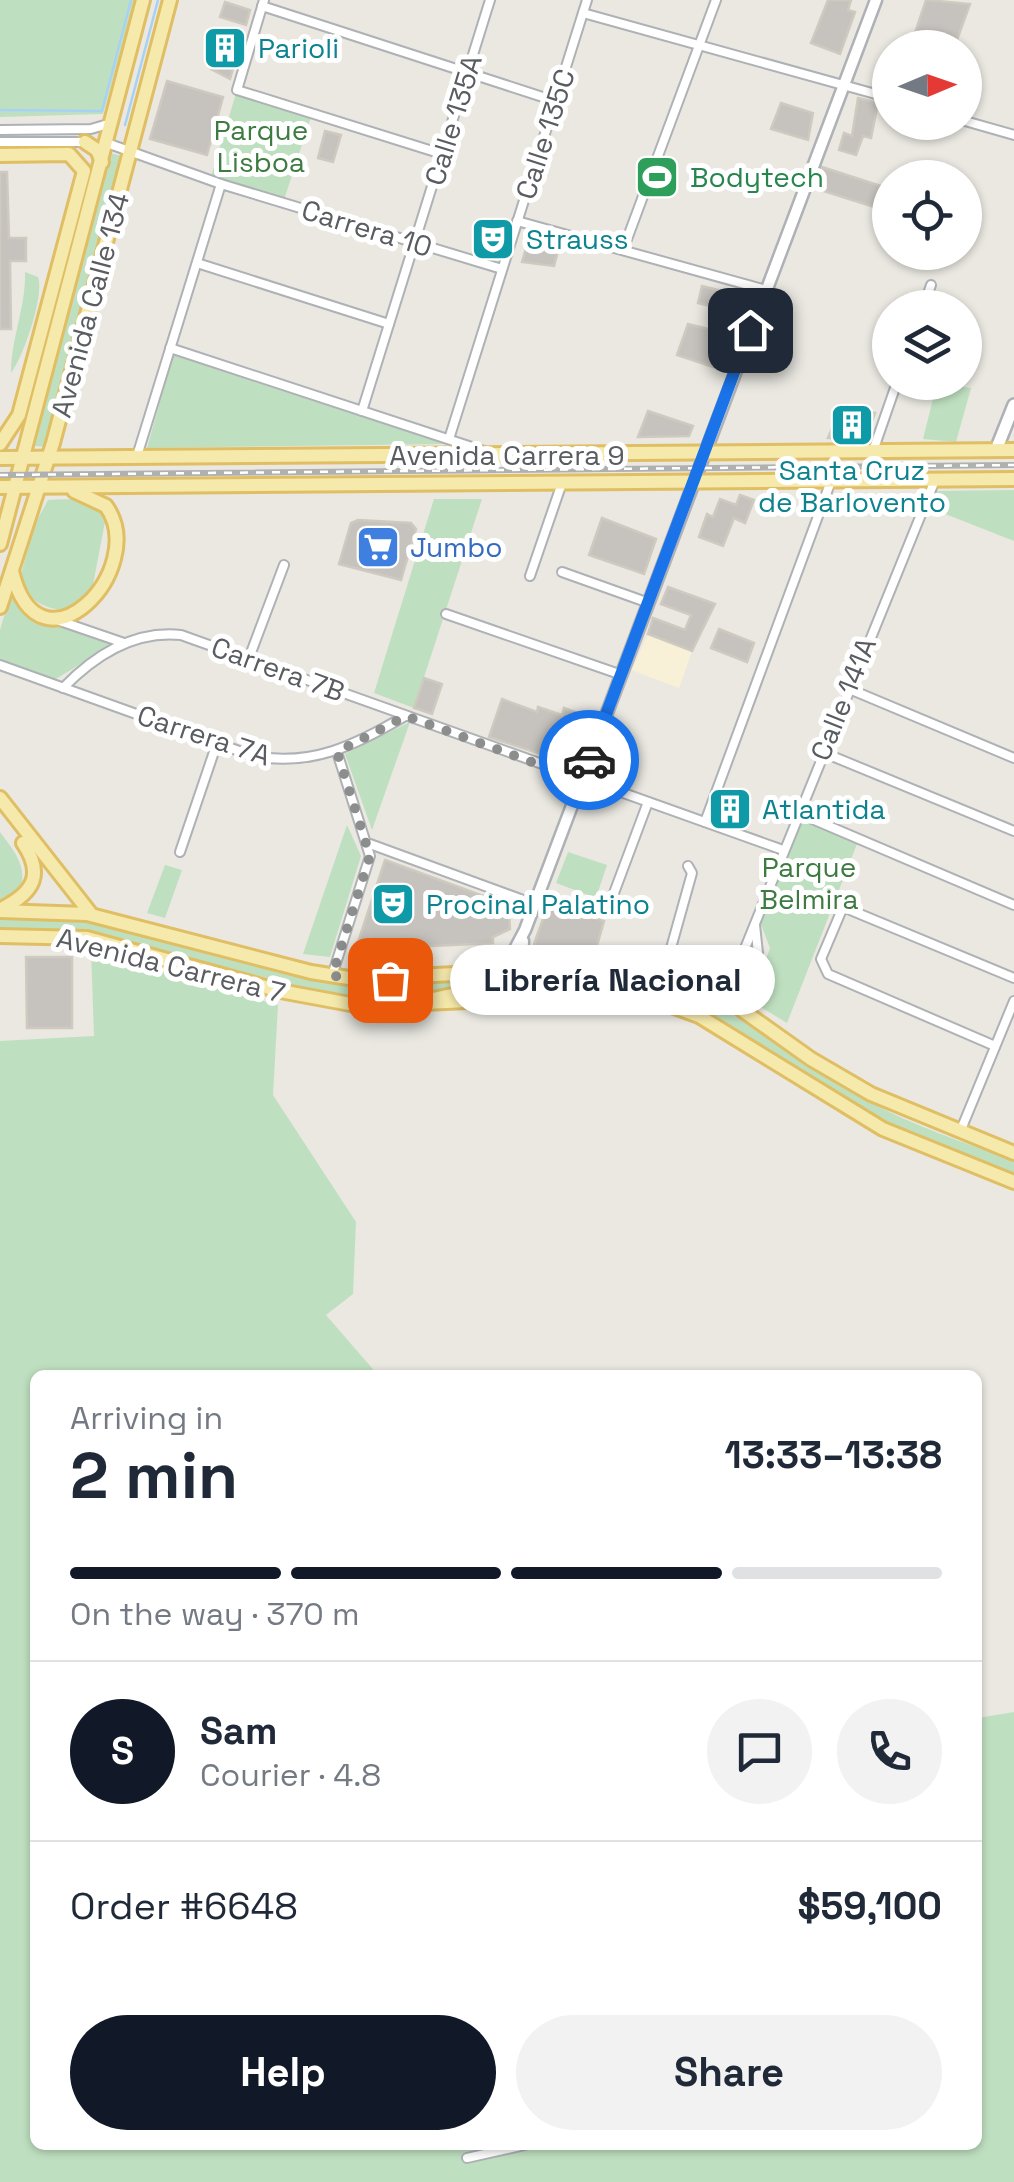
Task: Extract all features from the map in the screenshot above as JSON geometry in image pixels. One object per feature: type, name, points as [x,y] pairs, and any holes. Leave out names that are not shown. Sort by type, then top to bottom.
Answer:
[{"type":"main road","name":"Avenida Calle 134","points":[[0,544],[90,212],[142,0]]},
{"type":"main road","name":"Avenida Calle 134","points":[[0,607],[48,458],[170,0]]},
{"type":"main road","points":[[107,142],[135,136]]},
{"type":"main road","points":[[36,154],[60,142]]},
{"type":"main road","points":[[82,187],[102,162],[85,142]]},
{"type":"main road","points":[[0,155],[76,158],[84,171],[16,423],[0,444]]},
{"type":"main road","points":[[61,262],[90,212]]},
{"type":"main road","points":[[37,350],[42,392]]},
{"type":"main road","points":[[996,450],[1014,405]]},
{"type":"main road","name":"Avenida Carrera 9","points":[[0,458],[1014,450]]},
{"type":"main road","name":"Avenida Carrera 9","points":[[0,487],[1014,479]]},
{"type":"main road","points":[[12,570],[30,608],[54,619],[78,614],[99,594],[114,542],[114,526],[106,506],[57,487]]},
{"type":"main road","points":[[0,798],[92,916]]},
{"type":"main road","points":[[0,814],[30,852],[36,869],[30,890],[0,911]]},
{"type":"main road","name":"Avenida Carrera 7","points":[[0,911],[92,916],[332,976],[390,980],[505,976],[616,966],[664,973],[729,1003],[841,1078],[1014,1154]]},
{"type":"main road","name":"Avenida Carrera 7","points":[[0,936],[87,938],[339,1003],[377,1007],[618,991],[666,1001],[730,1033],[866,1120],[1014,1182]]},
{"type":"main road","points":[[424,1004],[505,976]]},
{"type":"street","name":"Calle 135A","points":[[362,411],[490,0]]},
{"type":"street","name":"Calle 135C","points":[[448,439],[587,0]]},
{"type":"street","points":[[622,250],[716,0]]},
{"type":"street","points":[[514,997],[505,976],[876,0]]},
{"type":"street","points":[[442,154],[238,90],[263,3],[555,101]]},
{"type":"street","points":[[583,13],[872,93]]},
{"type":"street","points":[[0,130],[91,129],[112,122]]},
{"type":"street","points":[[982,126],[1014,135]]},
{"type":"street","name":"Carrera 10","points":[[0,142],[107,142],[221,184],[502,269]]},
{"type":"street","points":[[136,458],[221,184]]},
{"type":"street","points":[[517,221],[766,290]]},
{"type":"street","points":[[197,263],[388,324]]},
{"type":"street","points":[[928,290],[930,285]]},
{"type":"street","points":[[170,348],[496,455]]},
{"type":"street","points":[[872,454],[891,400]]},
{"type":"street","name":"Calle 141A","points":[[729,1003],[754,921],[935,479]]},
{"type":"street","points":[[705,822],[831,481]]},
{"type":"street","points":[[530,576],[562,483]]},
{"type":"street","points":[[249,658],[284,565]]},
{"type":"street","points":[[562,572],[649,603]]},
{"type":"street","points":[[446,614],[622,675]]},
{"type":"street","name":"Carrera 7B","points":[[54,619],[124,643],[142,636],[182,634],[783,850]]},
{"type":"street","points":[[63,688],[88,664],[124,643]]},
{"type":"street","name":"Carrera 7A","points":[[0,665],[217,743],[278,760],[337,752],[406,716]]},
{"type":"street","points":[[847,688],[1014,758]]},
{"type":"street","points":[[180,852],[217,743]]},
{"type":"street","points":[[332,976],[369,862],[370,844],[337,752]]},
{"type":"street","points":[[822,752],[1014,831]]},
{"type":"street","points":[[614,893],[648,802]]},
{"type":"street","points":[[798,813],[1014,905]]},
{"type":"street","points":[[370,844],[534,904]]},
{"type":"street","points":[[664,973],[692,874],[688,866]]},
{"type":"street","points":[[996,1046],[822,968],[821,959],[843,907],[1014,978]]},
{"type":"street","name":"Calle 141A","points":[[729,1003],[758,953],[754,921]]},
{"type":"street","points":[[514,997],[525,930]]},
{"type":"street","points":[[960,1132],[1014,1001]]},
{"type":"street","points":[[467,2158],[502,2150]]},
{"type":"shaded area","points":[[648,634],[692,651],[679,688],[632,670]]},
{"type":"green space","points":[[0,0],[135,0],[103,114],[0,117]]},
{"type":"green space","name":"Parque Lisboa","points":[[237,90],[312,114],[283,203],[210,180]]},
{"type":"green space","points":[[110,153],[126,157],[48,447],[35,446]]},
{"type":"green space","points":[[25,272],[38,277],[38,298],[26,342],[11,373],[23,298]]},
{"type":"green space","points":[[173,355],[445,444],[147,448]]},
{"type":"green space","points":[[933,400],[968,400],[956,442],[923,439]]},
{"type":"green space","points":[[1014,490],[1014,541],[930,508],[936,491]]},
{"type":"green space","points":[[434,499],[482,499],[414,708],[374,693]]},
{"type":"green space","points":[[48,500],[90,503],[105,522],[92,590],[66,610],[36,601],[26,590],[21,574],[35,524]]},
{"type":"green space","points":[[12,589],[26,612],[114,644],[54,680],[0,660],[0,630]]},
{"type":"green space","points":[[410,722],[372,830],[345,754]]},
{"type":"green space","name":"Parque Belmira","points":[[801,818],[857,844],[787,1023],[751,1001],[770,948],[760,922]]},
{"type":"green space","points":[[347,825],[361,856],[330,957],[303,954]]},
{"type":"green space","points":[[0,832],[18,859],[22,880],[21,889],[0,900]]},
{"type":"green space","points":[[568,852],[607,865],[596,898],[556,883]]},
{"type":"green space","points":[[165,865],[182,870],[165,918],[147,913]]},
{"type":"green space","points":[[0,916],[84,919],[267,969],[337,983],[373,987],[496,980],[402,1000],[336,996],[76,929],[0,929]]},
{"type":"green space","points":[[91,950],[278,1005],[273,1095],[356,1222],[353,1294],[326,1315],[374,1370],[30,1370],[30,2150],[982,2150],[982,1717],[1014,1712],[1014,2182],[0,2182],[0,1041],[94,1036]]},
{"type":"green space","points":[[638,975],[728,1012],[883,1109],[1014,1161],[1014,1176],[858,1110],[737,1030],[687,1002],[646,990],[549,988],[526,978]]},
{"type":"building","points":[[828,0],[851,0],[848,10],[855,12],[840,54],[811,43]]},
{"type":"building","points":[[926,0],[970,4],[961,30],[916,30]]},
{"type":"building","points":[[225,2],[250,10],[246,25],[220,17]]},
{"type":"building","points":[[215,36],[240,44],[230,79],[211,69]]},
{"type":"building","points":[[167,81],[223,97],[207,155],[150,139]]},
{"type":"building","points":[[858,98],[872,102],[871,138],[863,136],[856,155],[839,150],[844,133],[852,136]]},
{"type":"building","points":[[781,103],[813,113],[808,140],[771,129]]},
{"type":"building","points":[[325,131],[341,135],[333,162],[318,158]]},
{"type":"building","points":[[822,167],[872,183],[872,206],[814,188]]},
{"type":"building","points":[[0,172],[7,172],[9,238],[26,238],[26,261],[10,261],[11,329],[0,329]]},
{"type":"building","points":[[530,235],[560,244],[554,266],[522,262]]},
{"type":"building","points":[[702,286],[742,296],[738,313],[698,303]]},
{"type":"building","points":[[688,324],[732,335],[722,370],[677,355]]},
{"type":"building","name":"Santa Cruz de Barlovento","points":[[842,405],[875,413],[865,441],[828,438]]},
{"type":"building","points":[[648,411],[693,426],[689,436],[638,437]]},
{"type":"building","points":[[740,495],[754,500],[745,523],[734,518],[723,546],[699,537],[707,514],[713,517],[720,499],[736,505]]},
{"type":"building","points":[[602,518],[656,539],[644,574],[589,555]]},
{"type":"building","name":"Jumbo","points":[[351,523],[411,523],[416,529],[401,580],[339,564]]},
{"type":"building","points":[[668,587],[715,604],[692,651],[648,634],[653,618],[685,630],[691,615],[661,604]]},
{"type":"building","points":[[719,629],[754,643],[747,662],[711,648]]},
{"type":"building","points":[[424,678],[442,684],[432,714],[414,708]]},
{"type":"building","points":[[502,699],[537,712],[538,707],[562,715],[564,708],[588,717],[571,764],[489,737]]},
{"type":"building","points":[[385,860],[492,899],[492,906],[509,914],[510,929],[493,937],[493,943],[371,949],[371,941],[358,942]]},
{"type":"building","points":[[549,902],[604,921],[596,949],[540,951],[534,944]]},
{"type":"building","points":[[26,957],[72,957],[72,1028],[27,1028]]},
{"type":"waterway","points":[[0,110],[102,111],[131,0]]},
{"type":"waterway","points":[[125,125],[158,0]]},
{"type":"railway","points":[[0,475],[1014,465]]},
{"type":"way so far","points":[[390,980],[332,976],[370,856],[370,844],[337,752],[406,716],[581,780],[589,760]]},
{"type":"place","name":"Parioli","points":[[225,48]]},
{"type":"place","name":"Bodytech","points":[[657,177]]},
{"type":"place","name":"Strauss","points":[[493,239]]},
{"type":"place","name":"Santa Cruz de Barlovento","points":[[852,425]]},
{"type":"place","name":"Jumbo","points":[[378,547]]},
{"type":"place","name":"Atlantida","points":[[730,809]]},
{"type":"place","name":"Procinal Palatino","points":[[393,904]]},
{"type":"place","name":"Librería Nacional","points":[[390,980]]},
{"type":"route","points":[[589,760],[750,330]]}]
